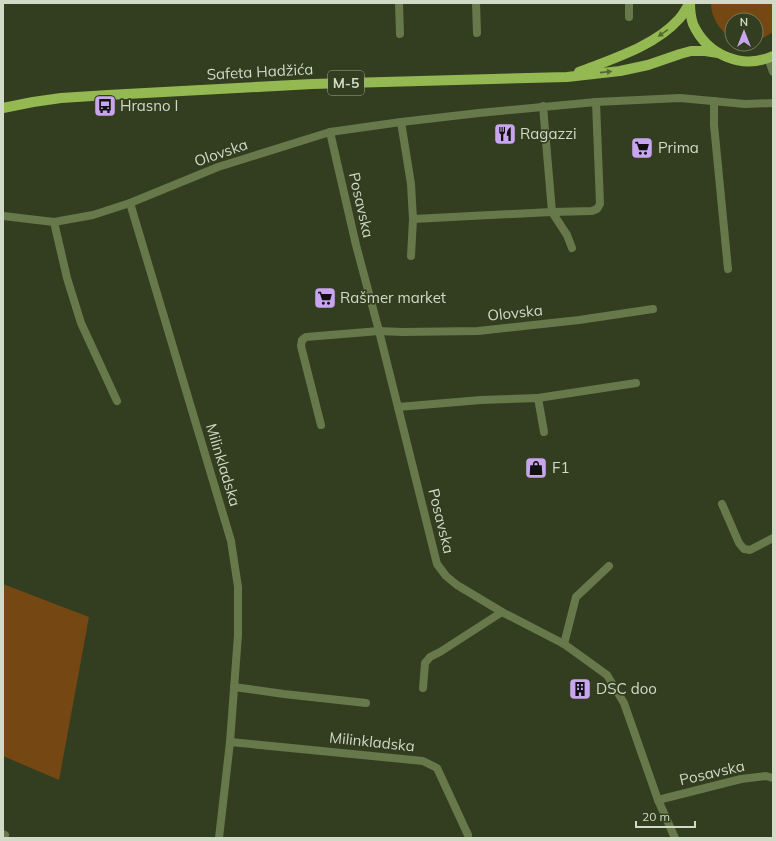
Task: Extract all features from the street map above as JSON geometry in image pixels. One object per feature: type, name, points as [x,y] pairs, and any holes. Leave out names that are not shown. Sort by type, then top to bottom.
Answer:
[{"type":"main road","name":"M-5","points":[[689,4],[693,23],[703,41],[718,53],[734,60],[751,61],[770,57]]},
{"type":"main road","name":"Safeta Hadžića","points":[[567,76],[631,52],[655,39],[669,29],[679,19],[689,4]]},
{"type":"main road","name":"Safeta Hadžića","points":[[3,108],[61,98],[108,95],[312,84],[567,76],[620,71],[648,65],[680,54],[691,52],[705,51],[718,53]]},
{"type":"street","points":[[399,3],[400,34]]},
{"type":"street","points":[[476,3],[477,33]]},
{"type":"street","points":[[629,3],[629,16]]},
{"type":"street","points":[[770,57],[773,72]]},
{"type":"street","name":"Olovska","points":[[3,216],[54,222],[93,215],[130,204],[218,167],[330,132],[401,122],[543,106],[596,102],[680,98],[745,104],[773,103]]},
{"type":"street","points":[[714,101],[714,125],[728,269]]},
{"type":"street","points":[[413,219],[592,211],[597,209],[600,204],[596,102]]},
{"type":"street","points":[[543,106],[552,212],[567,236],[572,248]]},
{"type":"street","points":[[401,122],[411,184],[413,219],[411,256]]},
{"type":"street","name":"Posavska","points":[[330,132],[356,245],[437,564],[446,576],[457,585],[502,612],[564,644],[607,675],[624,703],[658,800],[675,838]]},
{"type":"street","name":"Milinkladska","points":[[130,204],[231,541],[238,587],[238,635],[230,742],[219,838]]},
{"type":"street","points":[[54,222],[67,278],[81,323],[117,401]]},
{"type":"street","name":"Olovska","points":[[379,331],[478,331],[579,320],[653,309]]},
{"type":"street","points":[[321,425],[301,346],[302,340],[306,337],[379,331]]},
{"type":"street","points":[[398,407],[481,400],[538,398],[636,383]]},
{"type":"street","points":[[538,398],[544,432]]},
{"type":"street","points":[[722,504],[739,543],[744,549],[750,550],[773,538]]},
{"type":"street","points":[[564,644],[576,597],[609,566]]},
{"type":"street","points":[[423,688],[425,663],[430,657],[502,612]]},
{"type":"street","points":[[234,687],[366,703]]},
{"type":"street","name":"Milinkladska","points":[[230,742],[423,761],[437,768],[468,835]]},
{"type":"street","name":"Posavska","points":[[658,800],[742,779],[766,776],[773,778]]},
{"type":"shaded area","points":[[711,3],[773,3],[773,32],[764,37],[764,12],[724,12],[724,32],[714,18]]},
{"type":"shaded area","points":[[3,584],[89,617],[59,780],[3,756]]},
{"type":"place","name":"Hrasno I","points":[[105,106]]},
{"type":"place","name":"Ragazzi","points":[[505,134]]},
{"type":"place","name":"Prima","points":[[642,148]]},
{"type":"place","name":"Rašmer market","points":[[325,298]]},
{"type":"place","name":"F1","points":[[536,468]]},
{"type":"place","name":"DSC doo","points":[[580,689]]}]
